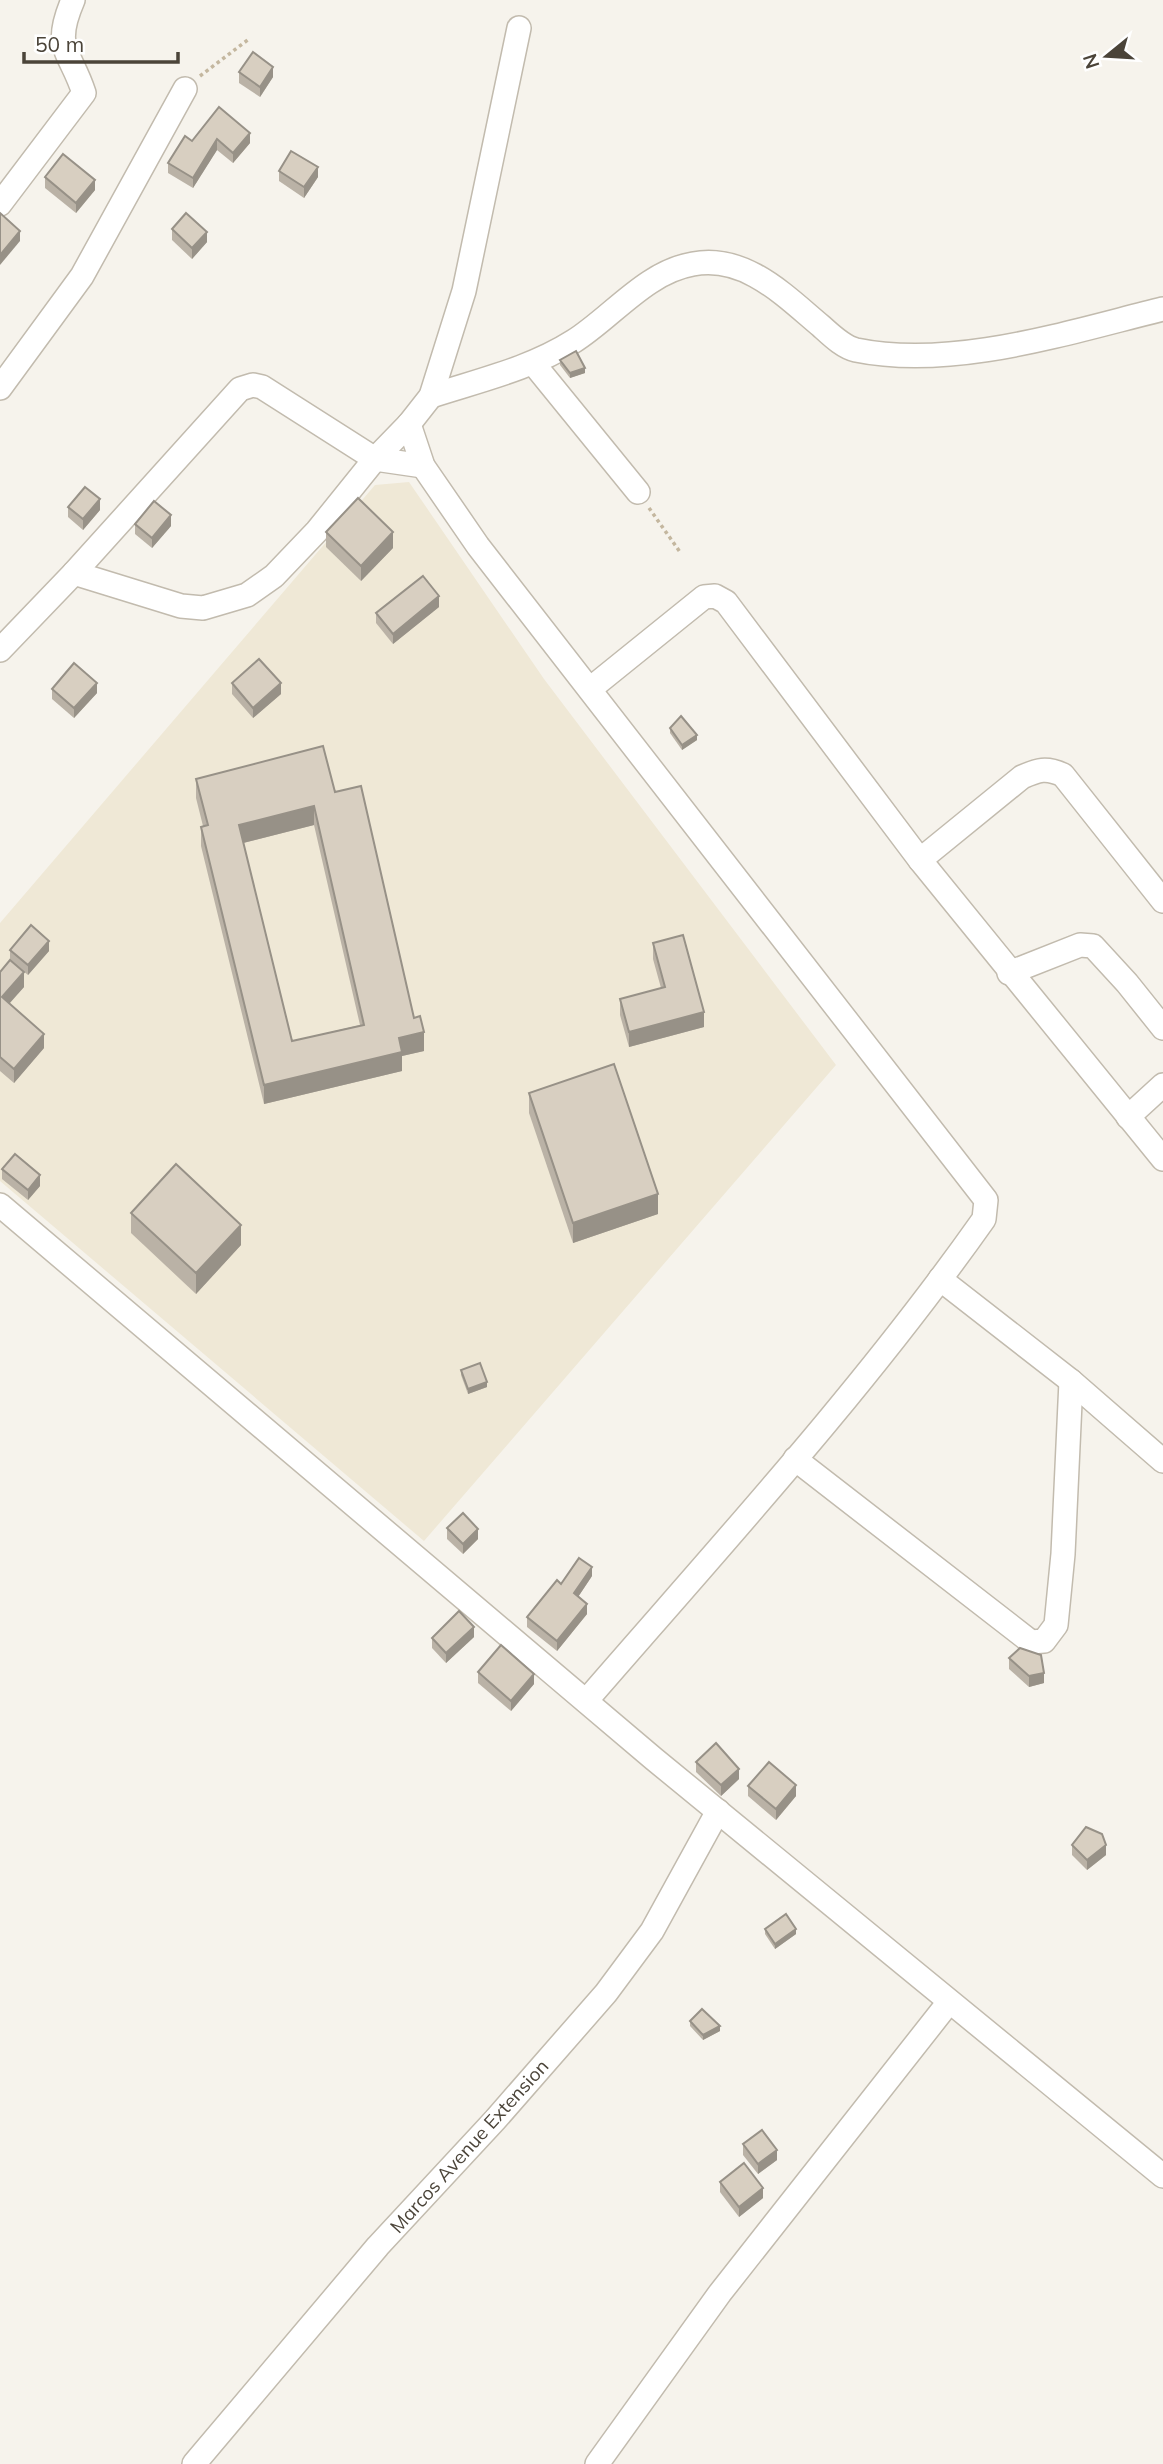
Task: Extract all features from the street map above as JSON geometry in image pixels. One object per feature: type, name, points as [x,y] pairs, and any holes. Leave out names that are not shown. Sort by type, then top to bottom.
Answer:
[{"type":"street","points":[[0,204],[84,93],[68,61],[63,41],[65,20],[73,0]]},
{"type":"street","points":[[74,573],[181,606],[203,608],[247,595],[274,576],[317,531],[375,459],[409,424],[431,396],[464,291],[519,28]]},
{"type":"street","points":[[0,388],[82,276],[185,89]]},
{"type":"street","points":[[431,396],[533,363],[575,340],[659,278],[691,264],[712,262],[738,267],[778,290],[839,342],[852,349],[877,353],[924,354],[1010,347],[1163,309]]},
{"type":"street","points":[[533,363],[638,492]]},
{"type":"street","points":[[0,650],[74,573],[240,389],[253,385],[262,387],[375,459],[423,466]]},
{"type":"street","points":[[409,424],[423,466],[478,546],[925,1126],[986,1200],[984,1219],[940,1279],[795,1459],[586,1701]]},
{"type":"street","points":[[590,689],[704,597],[715,596],[726,602],[920,860],[1009,973],[1163,1159]]},
{"type":"street","points":[[920,860],[1022,777],[1038,770],[1049,769],[1063,775],[1163,901]]},
{"type":"street","points":[[1009,973],[1072,948],[1093,946],[1128,982],[1163,1028]]},
{"type":"street","points":[[1128,1117],[1163,1085]]},
{"type":"street","points":[[0,1205],[586,1701],[1163,2176]]},
{"type":"street","points":[[940,1279],[1071,1381],[1163,1461]]},
{"type":"street","points":[[795,1459],[1031,1642],[1044,1641],[1056,1625],[1063,1554],[1071,1381]]},
{"type":"street","name":"Marcos Avenue Extension","points":[[194,2464],[378,2246],[495,2120],[622,1974],[652,1931],[718,1811]]},
{"type":"street","points":[[597,2464],[720,2293],[950,2002]]},
{"type":"path","points":[[185,89],[220,58],[249,39]]},
{"type":"path","points":[[638,492],[680,552]]},
{"type":"shaded area","points":[[409,482],[544,679],[836,1065],[424,1541],[0,1181],[0,923],[375,485]]},
{"type":"building","points":[[253,52],[273,67],[260,87],[239,72]]},
{"type":"building","points":[[219,107],[250,133],[233,153],[217,139],[193,178],[168,163],[185,136],[192,141]]},
{"type":"building","points":[[291,151],[318,167],[304,187],[279,171]]},
{"type":"building","points":[[63,154],[95,180],[76,203],[45,177]]},
{"type":"building","points":[[0,213],[20,231],[0,255]]},
{"type":"building","points":[[186,213],[207,232],[192,248],[172,229]]},
{"type":"building","points":[[576,351],[585,368],[570,373],[560,360]]},
{"type":"building","points":[[85,487],[100,499],[83,519],[68,507]]},
{"type":"building","points":[[358,498],[393,532],[361,566],[326,532]]},
{"type":"building","points":[[154,501],[171,515],[152,538],[135,524]]},
{"type":"building","points":[[423,576],[439,596],[393,634],[376,613]]},
{"type":"building","points":[[259,659],[281,683],[253,708],[232,683]]},
{"type":"building","points":[[74,663],[97,683],[74,708],[52,689]]},
{"type":"building","points":[[681,716],[697,735],[682,745],[670,728]]},
{"type":"building","points":[[323,746],[335,792],[361,786],[414,1018],[420,1016],[424,1032],[399,1038],[402,1052],[264,1085],[201,827],[208,825],[196,779]],"holes":[[[314,806],[364,1025],[292,1041],[239,825]]]},
{"type":"building","points":[[31,925],[49,941],[28,965],[10,950]]},
{"type":"building","points":[[683,935],[704,1012],[629,1032],[620,999],[665,987],[653,943]]},
{"type":"building","points":[[10,960],[24,972],[2,997],[44,1034],[14,1069],[0,1057],[0,972]]},
{"type":"building","points":[[614,1064],[658,1194],[573,1223],[529,1093]]},
{"type":"building","points":[[15,1154],[40,1175],[28,1190],[2,1169]]},
{"type":"building","points":[[176,1164],[241,1225],[196,1273],[131,1213]]},
{"type":"building","points":[[480,1363],[487,1382],[468,1389],[461,1370]]},
{"type":"building","points":[[463,1513],[478,1529],[463,1544],[447,1528]]},
{"type":"building","points":[[579,1558],[592,1567],[574,1593],[587,1604],[557,1641],[527,1617],[557,1580],[561,1584]]},
{"type":"building","points":[[459,1611],[474,1627],[446,1653],[432,1638]]},
{"type":"building","points":[[501,1645],[534,1674],[511,1701],[478,1672]]},
{"type":"building","points":[[1020,1648],[1041,1655],[1044,1673],[1029,1676],[1009,1658]]},
{"type":"building","points":[[716,1743],[739,1769],[721,1785],[696,1762]]},
{"type":"building","points":[[769,1762],[796,1785],[776,1809],[748,1786]]},
{"type":"building","points":[[1086,1827],[1102,1834],[1106,1845],[1087,1860],[1072,1845]]},
{"type":"building","points":[[786,1914],[796,1929],[775,1944],[765,1929]]},
{"type":"building","points":[[702,2009],[720,2026],[703,2035],[690,2021]]},
{"type":"building","points":[[762,2130],[777,2150],[758,2164],[743,2144]]},
{"type":"building","points":[[744,2163],[763,2188],[739,2207],[720,2182]]}]
